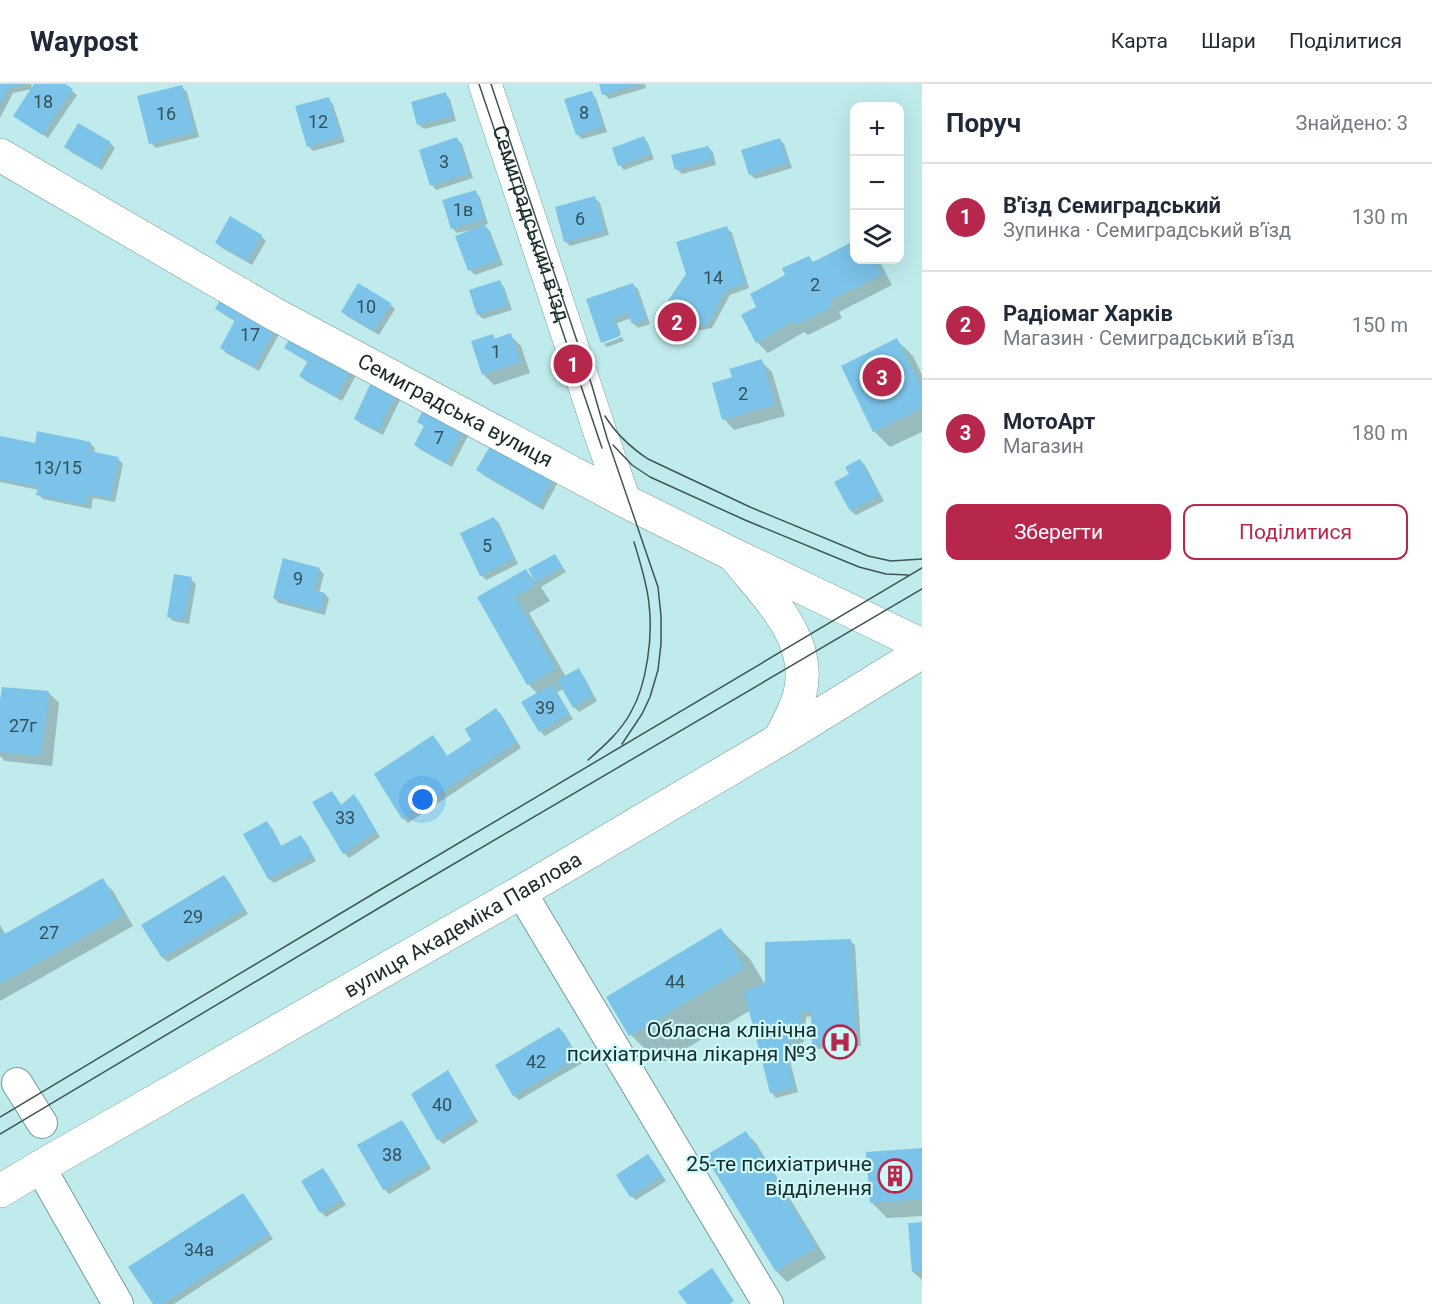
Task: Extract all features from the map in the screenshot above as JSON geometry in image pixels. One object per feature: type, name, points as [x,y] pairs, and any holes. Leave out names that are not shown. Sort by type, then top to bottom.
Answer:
[{"type":"main road","name":"Семиградський в’їзд","points":[[485,84],[624,500]]},
{"type":"main road","name":"Семиградська вулиця","points":[[0,155],[276,315],[624,500],[922,645]]},
{"type":"main road","points":[[734,555],[785,621],[798,649],[802,675],[800,691],[790,720],[779,740]]},
{"type":"main road","name":"вулиця Академіка Павлова","points":[[0,1191],[521,892],[779,740],[922,652]]},
{"type":"street","points":[[521,892],[768,1304]]},
{"type":"street","points":[[18,1083],[42,1123]]},
{"type":"street","points":[[40,1167],[117,1304]]},
{"type":"building","points":[[0,84],[23,85],[8,88],[0,105]]},
{"type":"building","points":[[34,84],[65,84],[73,89],[42,135],[13,116]]},
{"type":"building","points":[[599,84],[637,84],[637,85],[602,95]]},
{"type":"building","points":[[182,85],[195,132],[149,144],[137,96]]},
{"type":"building","points":[[592,91],[603,127],[576,135],[564,99]]},
{"type":"building","points":[[446,92],[452,116],[417,125],[411,102]]},
{"type":"building","points":[[329,97],[341,137],[307,147],[295,106]]},
{"type":"building","points":[[78,123],[111,142],[97,166],[64,147]]},
{"type":"building","points":[[644,136],[650,154],[618,166],[612,148]]},
{"type":"building","points":[[457,137],[469,173],[430,186],[419,150]]},
{"type":"building","points":[[780,138],[788,163],[749,175],[741,150]]},
{"type":"building","points":[[708,146],[712,160],[675,170],[671,155]]},
{"type":"building","points":[[476,190],[484,219],[451,229],[442,200]]},
{"type":"building","points":[[595,196],[605,231],[564,242],[555,207]]},
{"type":"building","points":[[230,216],[262,235],[247,261],[215,243]]},
{"type":"building","points":[[485,224],[499,260],[468,271],[455,236]]},
{"type":"building","points":[[727,226],[745,283],[725,291],[708,324],[680,329],[663,308],[686,274],[676,242]]},
{"type":"building","points":[[850,243],[850,264],[877,264],[883,274],[829,301],[832,307],[796,325],[794,321],[756,343],[741,315],[756,307],[750,294],[785,275],[782,268],[809,256],[813,262]]},
{"type":"building","points":[[500,280],[508,305],[477,315],[469,290]]},
{"type":"building","points":[[358,283],[391,303],[374,331],[341,312]]},
{"type":"building","points":[[633,283],[646,319],[632,324],[628,313],[613,318],[620,336],[601,343],[586,299]]},
{"type":"building","points":[[225,291],[280,321],[254,367],[220,348],[235,320],[215,309]]},
{"type":"building","points":[[295,329],[355,363],[336,397],[299,376],[308,361],[284,348]]},
{"type":"building","points":[[511,333],[520,362],[482,375],[471,341],[493,334],[494,339]]},
{"type":"building","points":[[897,338],[922,389],[922,408],[873,432],[841,366]]},
{"type":"building","points":[[762,359],[775,405],[722,420],[712,383],[732,377],[729,369]]},
{"type":"building","points":[[374,376],[399,388],[378,431],[354,419]]},
{"type":"building","points":[[424,408],[464,430],[446,463],[414,445],[424,426],[417,422]]},
{"type":"building","points":[[37,431],[91,442],[89,451],[119,457],[111,498],[89,494],[86,505],[36,495],[38,487],[0,479],[0,436],[35,443]]},
{"type":"building","points":[[492,443],[553,478],[538,506],[476,470]]},
{"type":"building","points":[[860,459],[880,496],[850,511],[834,482],[849,474],[845,467]]},
{"type":"building","points":[[494,517],[514,559],[480,576],[460,533]]},
{"type":"building","points":[[555,554],[562,567],[536,582],[528,569]]},
{"type":"building","points":[[283,558],[320,568],[314,590],[325,593],[321,611],[273,598]]},
{"type":"building","points":[[526,569],[535,585],[515,597],[556,669],[527,685],[477,597]]},
{"type":"building","points":[[174,574],[192,577],[184,620],[167,617]]},
{"type":"building","points":[[579,668],[593,696],[573,708],[557,680]]},
{"type":"building","points":[[552,684],[569,714],[539,732],[521,702]]},
{"type":"building","points":[[2,687],[49,691],[41,756],[0,752]]},
{"type":"building","points":[[496,708],[517,742],[402,819],[374,774],[433,735],[447,756],[471,740],[465,729]]},
{"type":"building","points":[[332,791],[341,805],[354,794],[376,831],[343,854],[312,802]]},
{"type":"building","points":[[267,821],[281,846],[301,835],[312,856],[268,879],[243,834]]},
{"type":"building","points":[[224,875],[244,909],[162,958],[141,925]]},
{"type":"building","points":[[103,878],[123,915],[0,984],[0,931],[3,935]]},
{"type":"building","points":[[721,928],[745,968],[629,1036],[606,997]]},
{"type":"building","points":[[851,939],[857,1042],[812,1045],[811,1012],[801,1012],[800,1037],[783,1044],[794,1088],[770,1093],[744,991],[765,983],[765,942]]},
{"type":"building","points":[[559,1027],[578,1058],[513,1096],[495,1065]]},
{"type":"building","points":[[448,1070],[474,1117],[437,1140],[411,1094]]},
{"type":"building","points":[[402,1120],[428,1164],[383,1190],[357,1145]]},
{"type":"building","points":[[746,1131],[817,1248],[776,1272],[705,1156]]},
{"type":"building","name":"25-те психіатричне відділення","points":[[922,1148],[922,1199],[870,1203],[866,1152]]},
{"type":"building","points":[[648,1154],[662,1176],[630,1197],[616,1175]]},
{"type":"building","points":[[323,1168],[342,1200],[320,1213],[301,1181]]},
{"type":"building","points":[[243,1193],[270,1234],[162,1304],[153,1304],[128,1267]]},
{"type":"building","points":[[922,1222],[922,1271],[912,1272],[908,1223]]},
{"type":"building","points":[[712,1268],[734,1301],[730,1304],[687,1304],[678,1292]]},
{"type":"tram line","points":[[479,84],[602,448]]},
{"type":"tram line","points":[[491,84],[658,587],[661,616],[658,670],[642,714],[622,744]]},
{"type":"tram line","points":[[605,416],[624,440],[648,459],[750,507],[868,556],[891,561],[922,559]]},
{"type":"tram line","points":[[613,445],[632,465],[650,477],[745,520],[859,567],[886,574],[908,575]]},
{"type":"tram line","points":[[588,760],[612,738],[627,719],[637,701],[648,660],[649,604],[634,542]]},
{"type":"tram line","points":[[0,1117],[922,568]]},
{"type":"tram line","points":[[0,1134],[922,589]]},
{"type":"place","name":"Радіомаг Харків","points":[[677,322]]},
{"type":"place","name":"В'їзд Семиградський","points":[[573,364]]},
{"type":"place","name":"МотоАрт","points":[[882,377]]},
{"type":"place","name":"Обласна клінічна психіатрична лікарня №3","points":[[840,1042]]},
{"type":"place","name":"25-те психіатричне відділення","points":[[895,1176]]}]
